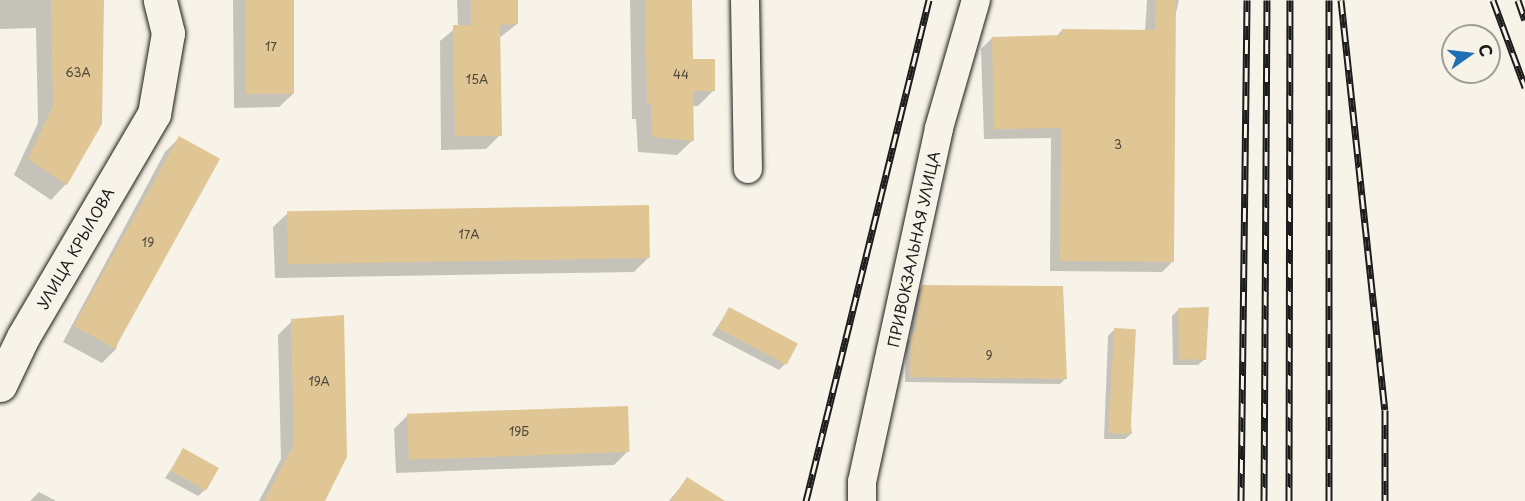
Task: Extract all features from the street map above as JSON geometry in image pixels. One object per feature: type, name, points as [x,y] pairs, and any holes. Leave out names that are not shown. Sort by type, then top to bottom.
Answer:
[{"type":"street","name":"УЛИЦА КРЫЛОВА","points":[[0,385],[23,337],[154,114],[168,33],[160,0]]},
{"type":"street","points":[[745,0],[748,169]]},
{"type":"street","name":"ПРИВОКЗАЛЬНАЯ УЛИЦА","points":[[862,501],[862,482],[939,128],[976,0]]},
{"type":"building","points":[[51,0],[104,0],[102,124],[67,185],[28,159],[53,106]]},
{"type":"building","points":[[246,0],[294,0],[294,94],[246,94]]},
{"type":"building","points":[[471,0],[518,0],[518,24],[500,25],[502,136],[455,136],[453,25],[471,25]]},
{"type":"building","points":[[645,0],[692,0],[693,59],[715,59],[715,91],[693,91],[694,141],[652,137],[651,104],[647,104]]},
{"type":"building","points":[[1156,0],[1176,0],[1174,262],[1060,261],[1061,128],[994,129],[992,37],[1062,35],[1062,29],[1155,30]]},
{"type":"building","points":[[179,136],[220,159],[115,349],[74,326]]},
{"type":"building","points":[[649,205],[650,258],[288,264],[287,211]]},
{"type":"building","points":[[922,285],[1063,286],[1067,379],[910,377],[911,336],[915,332]]},
{"type":"building","points":[[729,307],[798,344],[787,365],[718,328]]},
{"type":"building","points":[[1209,307],[1206,360],[1179,359],[1178,308]]},
{"type":"building","points":[[344,315],[347,457],[325,501],[264,501],[294,444],[291,319]]},
{"type":"building","points":[[1114,328],[1136,329],[1130,434],[1109,433]]},
{"type":"building","points":[[628,406],[630,452],[409,460],[407,414]]},
{"type":"building","points":[[183,448],[219,468],[206,491],[170,471]]},
{"type":"building","points":[[687,477],[725,501],[671,501]]},
{"type":"railway","points":[[806,501],[929,0]]},
{"type":"railway","points":[[1241,501],[1247,0]]},
{"type":"railway","points":[[1264,501],[1267,0]]},
{"type":"railway","points":[[1289,501],[1290,0]]},
{"type":"railway","points":[[1329,0],[1329,501]]},
{"type":"railway","points":[[1341,0],[1385,410],[1385,501]]},
{"type":"railway","points":[[1493,0],[1525,87]]},
{"type":"railway","points":[[1518,0],[1525,20]]}]
